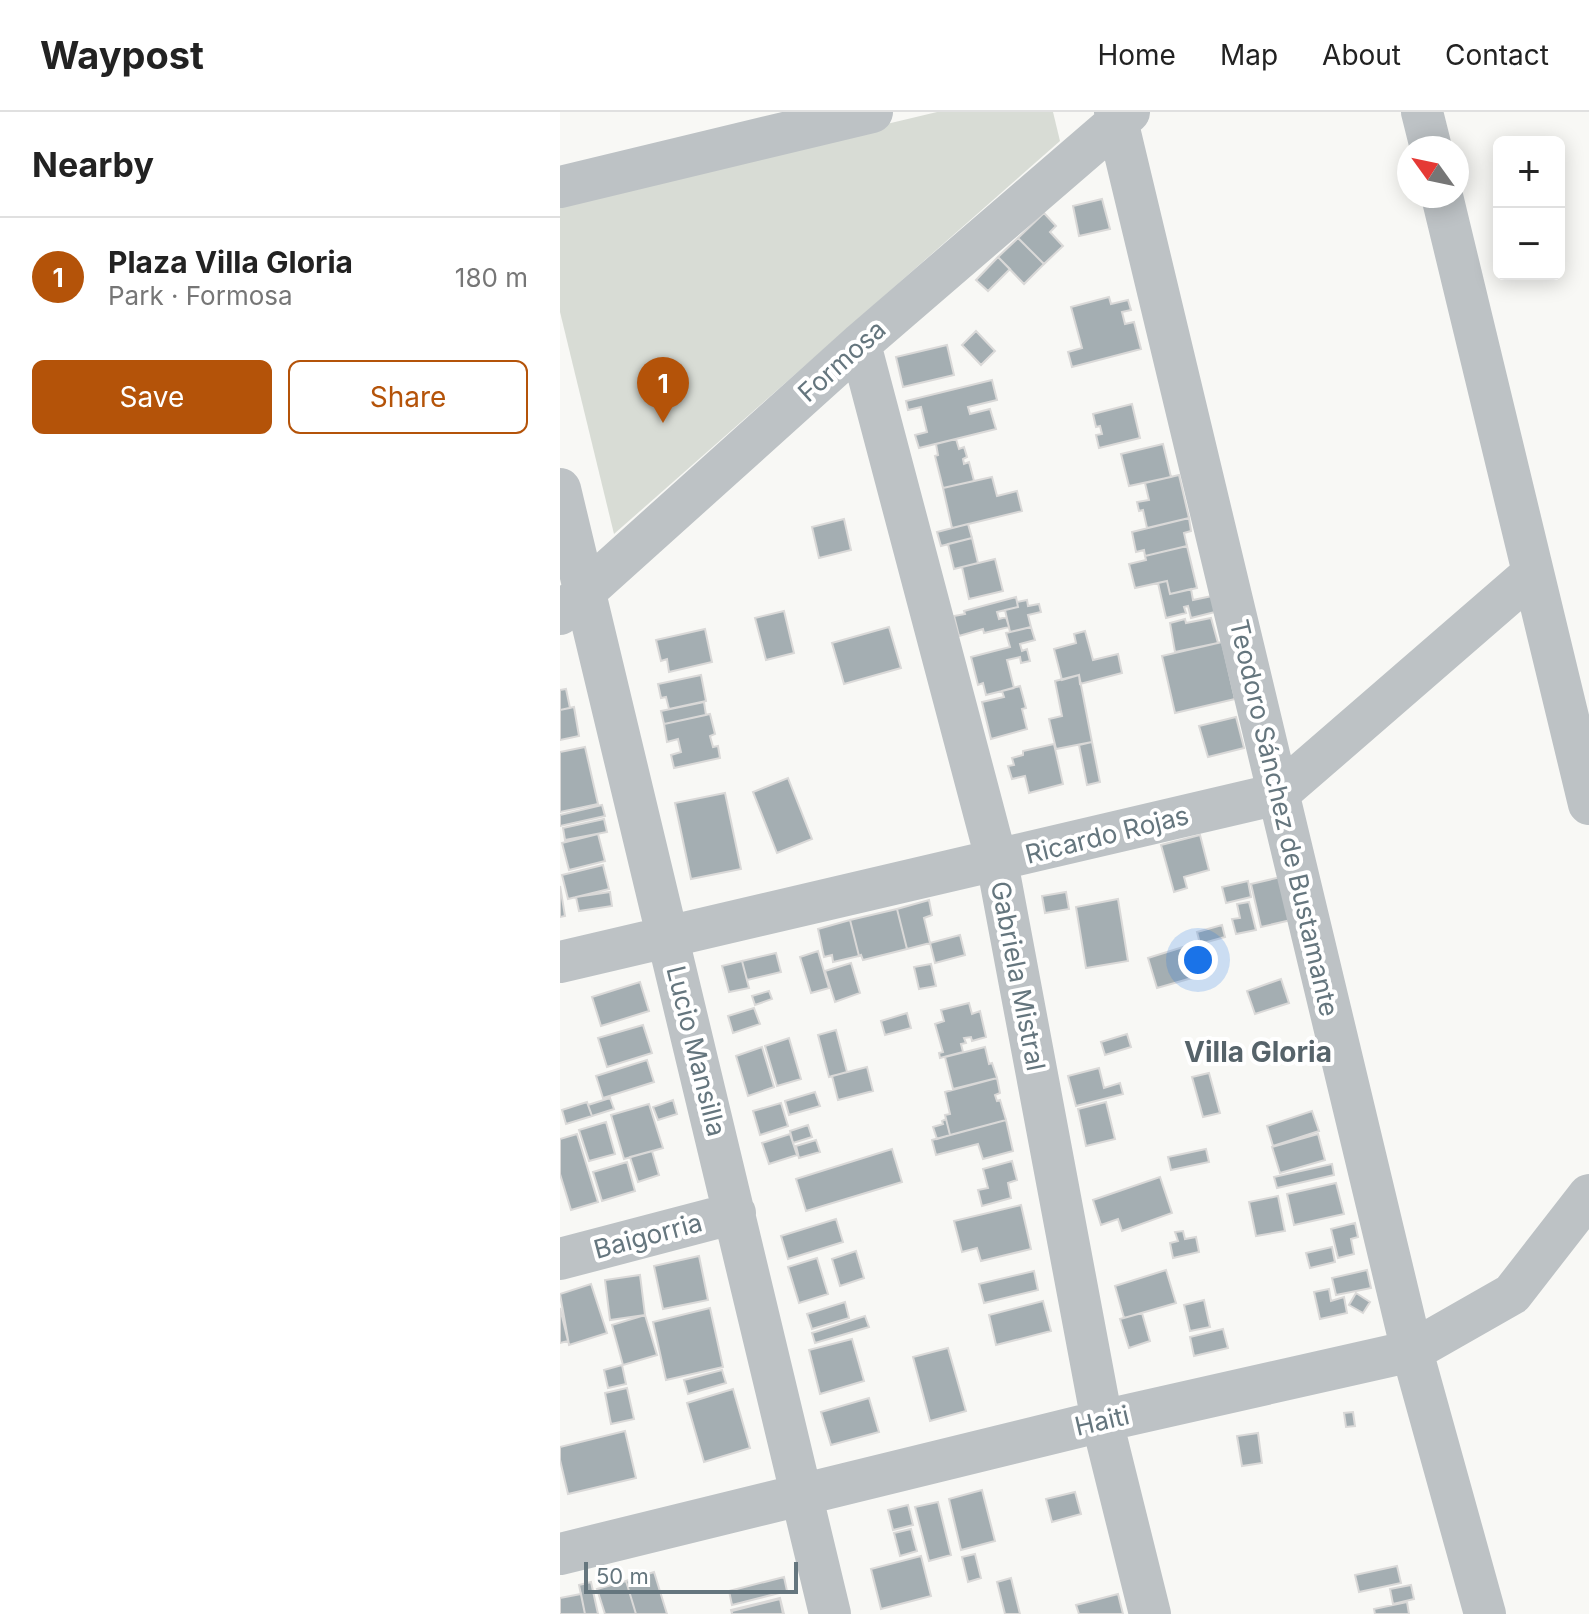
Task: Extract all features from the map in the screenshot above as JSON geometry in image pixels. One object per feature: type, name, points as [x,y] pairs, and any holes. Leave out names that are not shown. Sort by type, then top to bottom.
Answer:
[{"type":"street","points":[[560,187],[872,112]]},
{"type":"street","points":[[1422,112],[1428,136]]},
{"type":"street","name":"Formosa","points":[[572,603],[1121,115]]},
{"type":"street","name":"Teodoro Sánchez de Bustamante","points":[[1121,115],[1278,794],[1412,1351],[1485,1614]]},
{"type":"street","points":[[1445,208],[1589,804]]},
{"type":"street","name":"Gabriela Mistral","points":[[860,344],[997,862],[1102,1421],[1150,1614]]},
{"type":"street","name":"Lucio Mansilla","points":[[560,489],[572,603],[668,936],[830,1614]]},
{"type":"street","name":"Ricardo Rojas","points":[[560,962],[1278,794],[1533,573]]},
{"type":"street","name":"Haiti","points":[[560,1554],[1102,1421],[1412,1351],[1512,1294],[1589,1195]]},
{"type":"street","name":"Baigorria","points":[[560,1259],[735,1213]]},
{"type":"shaded area","points":[[937,112],[1053,112],[1060,141],[614,534],[560,312],[560,202]]},
{"type":"building","points":[[1102,199],[1110,229],[1079,236],[1073,206]]},
{"type":"building","points":[[1044,213],[1056,226],[1050,232],[1063,246],[1044,264],[1018,238]]},
{"type":"building","points":[[1018,238],[1044,264],[1024,284],[998,257]]},
{"type":"building","points":[[998,257],[1010,269],[988,291],[976,280]]},
{"type":"building","points":[[1109,297],[1111,304],[1128,300],[1131,310],[1122,312],[1125,324],[1134,322],[1141,349],[1072,367],[1068,352],[1082,348],[1071,307]]},
{"type":"building","points":[[976,331],[995,351],[981,365],[962,345]]},
{"type":"building","points":[[947,345],[954,375],[903,387],[896,357]]},
{"type":"building","points":[[992,380],[997,400],[968,407],[970,414],[990,409],[996,429],[919,448],[915,435],[927,432],[921,407],[908,410],[906,401]]},
{"type":"building","points":[[1132,404],[1140,438],[1099,448],[1096,435],[1102,434],[1100,426],[1096,427],[1093,414]]},
{"type":"building","points":[[956,439],[959,449],[964,447],[967,457],[963,459],[964,464],[969,462],[974,481],[943,488],[935,456],[938,455],[936,444]]},
{"type":"building","points":[[1163,444],[1171,477],[1129,486],[1121,454]]},
{"type":"building","points":[[1179,475],[1189,518],[1147,528],[1143,510],[1139,511],[1137,502],[1149,500],[1145,483]]},
{"type":"building","points":[[992,477],[997,496],[1017,491],[1022,511],[952,528],[943,488]]},
{"type":"building","points":[[1189,518],[1191,531],[1184,533],[1187,546],[1145,556],[1144,550],[1136,552],[1132,532]]},
{"type":"building","points":[[844,519],[851,550],[819,558],[812,527]]},
{"type":"building","points":[[968,524],[972,538],[941,546],[937,532]]},
{"type":"building","points":[[972,538],[978,563],[954,569],[948,544]]},
{"type":"building","points":[[1187,546],[1197,588],[1170,594],[1167,581],[1135,588],[1129,564],[1146,560],[1145,556]]},
{"type":"building","points":[[995,559],[1003,591],[969,599],[962,567]]},
{"type":"building","points":[[1167,581],[1170,594],[1191,589],[1193,600],[1212,596],[1215,612],[1191,618],[1188,606],[1184,607],[1186,613],[1166,618],[1158,583]]},
{"type":"building","points":[[1016,597],[1018,607],[997,612],[999,619],[1006,617],[1009,627],[984,633],[983,629],[959,636],[954,616]]},
{"type":"building","points":[[1027,600],[1028,606],[1039,604],[1041,612],[1028,615],[1031,627],[1010,632],[1005,610],[1018,607],[1017,602]]},
{"type":"building","points":[[784,611],[794,653],[766,660],[755,618]]},
{"type":"building","points":[[1211,618],[1218,643],[1175,652],[1170,623]]},
{"type":"building","points":[[889,627],[901,668],[844,684],[832,643]]},
{"type":"building","points":[[1031,627],[1035,640],[1020,644],[1022,651],[1027,649],[1030,661],[1021,663],[1020,657],[1007,660],[1014,688],[986,695],[983,683],[978,685],[971,657],[1010,647],[1006,633]]},
{"type":"building","points":[[705,629],[712,662],[669,672],[667,659],[661,661],[656,640]]},
{"type":"building","points":[[1085,631],[1093,660],[1118,654],[1122,673],[1080,684],[1079,675],[1062,680],[1054,649],[1076,643],[1074,634]]},
{"type":"building","points":[[1222,642],[1235,699],[1175,713],[1162,656]]},
{"type":"building","points":[[701,675],[706,701],[669,709],[666,697],[661,698],[658,684]]},
{"type":"building","points":[[1079,675],[1092,742],[1056,749],[1049,719],[1062,716],[1055,681]]},
{"type":"building","points":[[1020,686],[1027,729],[991,739],[982,702],[1004,697],[1002,691]]},
{"type":"building","points":[[566,689],[570,708],[560,710],[560,690]]},
{"type":"building","points":[[704,702],[706,715],[664,724],[661,711]]},
{"type":"building","points":[[574,707],[579,736],[560,740],[560,710]]},
{"type":"building","points":[[710,714],[715,734],[710,736],[713,747],[718,746],[720,758],[674,768],[671,755],[681,752],[678,739],[667,742],[664,724]]},
{"type":"building","points":[[1236,717],[1244,748],[1208,757],[1199,726]]},
{"type":"building","points":[[1092,742],[1100,782],[1087,785],[1079,745]]},
{"type":"building","points":[[1054,744],[1063,784],[1029,793],[1025,776],[1012,779],[1008,766],[1014,765],[1012,758],[1023,755],[1023,751]]},
{"type":"building","points":[[585,747],[598,804],[560,812],[560,752]]},
{"type":"building","points":[[788,778],[812,839],[777,853],[753,792]]},
{"type":"building","points":[[725,793],[741,869],[691,879],[675,803]]},
{"type":"building","points":[[602,805],[605,816],[560,826],[560,815]]},
{"type":"building","points":[[604,819],[607,832],[565,840],[563,828]]},
{"type":"building","points":[[598,834],[605,861],[569,870],[562,843]]},
{"type":"building","points":[[1200,835],[1209,870],[1184,877],[1187,888],[1174,892],[1161,845]]},
{"type":"building","points":[[603,865],[609,889],[568,899],[562,875]]},
{"type":"building","points":[[1281,877],[1291,920],[1261,927],[1251,884]]},
{"type":"building","points":[[1248,881],[1251,897],[1226,903],[1222,887]]},
{"type":"building","points":[[560,886],[565,916],[560,917]]},
{"type":"building","points":[[610,892],[612,906],[579,911],[576,897]]},
{"type":"building","points":[[1066,892],[1069,909],[1045,913],[1042,896]]},
{"type":"building","points":[[1118,899],[1128,961],[1086,968],[1076,907]]},
{"type":"building","points":[[929,900],[932,915],[924,918],[930,943],[907,949],[897,909]]},
{"type":"building","points":[[1249,902],[1256,930],[1236,934],[1232,919],[1240,918],[1237,904]]},
{"type":"building","points":[[897,909],[907,949],[863,960],[859,956],[850,920]]},
{"type":"building","points":[[850,920],[859,956],[833,962],[832,955],[824,957],[818,929]]},
{"type":"building","points":[[1222,925],[1225,937],[1200,944],[1197,932]]},
{"type":"building","points":[[960,935],[965,955],[935,963],[930,943]]},
{"type":"building","points":[[1183,947],[1192,978],[1157,988],[1148,958]]},
{"type":"building","points":[[818,951],[829,988],[811,993],[800,957]]},
{"type":"building","points":[[776,953],[781,972],[747,980],[742,961]]},
{"type":"building","points":[[742,961],[749,988],[729,992],[722,966]]},
{"type":"building","points":[[851,963],[860,993],[835,1002],[825,971]]},
{"type":"building","points":[[931,964],[936,986],[919,989],[914,967]]},
{"type":"building","points":[[1281,979],[1289,1003],[1255,1014],[1247,991]]},
{"type":"building","points":[[640,982],[649,1011],[601,1026],[592,997]]},
{"type":"building","points":[[769,991],[772,999],[755,1005],[752,996]]},
{"type":"building","points":[[969,1003],[972,1014],[980,1011],[986,1037],[972,1041],[971,1037],[964,1038],[966,1043],[961,1044],[963,1052],[940,1058],[939,1053],[943,1052],[935,1024],[944,1021],[941,1010]]},
{"type":"building","points":[[754,1008],[760,1024],[733,1033],[728,1016]]},
{"type":"building","points":[[907,1013],[911,1028],[885,1035],[881,1021]]},
{"type":"building","points":[[643,1025],[652,1053],[607,1067],[598,1038]]},
{"type":"building","points":[[836,1030],[847,1072],[829,1077],[818,1035]]},
{"type":"building","points":[[1127,1034],[1131,1047],[1105,1055],[1101,1042]]},
{"type":"building","points":[[789,1038],[801,1079],[777,1086],[765,1046]]},
{"type":"building","points":[[762,1047],[774,1087],[748,1096],[736,1056]]},
{"type":"building","points":[[985,1047],[989,1064],[992,1063],[997,1078],[953,1089],[945,1057]]},
{"type":"building","points":[[647,1060],[654,1082],[603,1098],[596,1076]]},
{"type":"building","points":[[867,1067],[873,1091],[838,1100],[832,1076]]},
{"type":"building","points":[[1099,1068],[1104,1088],[1120,1083],[1123,1094],[1076,1106],[1068,1076]]},
{"type":"building","points":[[1209,1073],[1220,1113],[1203,1117],[1192,1077]]},
{"type":"building","points":[[997,1078],[1000,1093],[995,1095],[997,1101],[1000,1100],[1006,1120],[950,1135],[945,1115],[950,1114],[945,1092]]},
{"type":"building","points":[[815,1092],[820,1106],[789,1115],[785,1101]]},
{"type":"building","points":[[610,1098],[614,1109],[592,1116],[588,1105]]},
{"type":"building","points":[[673,1100],[677,1114],[658,1120],[653,1107]]},
{"type":"building","points":[[587,1102],[592,1116],[566,1124],[562,1110]]},
{"type":"building","points":[[1106,1102],[1115,1139],[1086,1146],[1078,1109]]},
{"type":"building","points":[[781,1103],[788,1126],[760,1135],[753,1111]]},
{"type":"building","points":[[649,1104],[663,1148],[624,1159],[611,1115]]},
{"type":"building","points":[[1312,1111],[1319,1131],[1273,1146],[1267,1126]]},
{"type":"building","points":[[946,1119],[950,1135],[937,1139],[933,1127],[943,1124],[942,1121]]},
{"type":"building","points":[[1006,1120],[1013,1151],[983,1159],[978,1144],[936,1155],[932,1140]]},
{"type":"building","points":[[606,1122],[615,1154],[589,1161],[579,1130]]},
{"type":"building","points":[[808,1125],[812,1137],[793,1143],[790,1131]]},
{"type":"building","points":[[577,1134],[598,1202],[571,1210],[560,1174],[560,1139]]},
{"type":"building","points":[[790,1134],[797,1155],[769,1164],[762,1143]]},
{"type":"building","points":[[1318,1134],[1325,1160],[1280,1173],[1272,1147]]},
{"type":"building","points":[[816,1140],[820,1152],[799,1158],[796,1146]]},
{"type":"building","points":[[892,1149],[902,1182],[806,1211],[796,1179]]},
{"type":"building","points":[[1206,1149],[1209,1162],[1171,1170],[1168,1157]]},
{"type":"building","points":[[652,1151],[659,1175],[638,1182],[630,1157]]},
{"type":"building","points":[[1012,1161],[1017,1180],[1008,1183],[1011,1198],[982,1206],[978,1190],[988,1188],[983,1169]]},
{"type":"building","points":[[627,1162],[635,1191],[602,1201],[593,1172]]},
{"type":"building","points":[[1332,1164],[1334,1175],[1277,1188],[1274,1177]]},
{"type":"building","points":[[1160,1177],[1172,1213],[1122,1231],[1118,1219],[1101,1225],[1093,1200]]},
{"type":"building","points":[[1336,1183],[1344,1214],[1294,1225],[1287,1194]]},
{"type":"building","points":[[1278,1196],[1285,1231],[1256,1236],[1249,1202]]},
{"type":"building","points":[[1021,1205],[1031,1249],[981,1261],[977,1248],[962,1252],[954,1221]]},
{"type":"building","points":[[836,1219],[843,1242],[788,1259],[781,1236]]},
{"type":"building","points":[[1355,1223],[1358,1237],[1351,1239],[1354,1254],[1338,1258],[1331,1229]]},
{"type":"building","points":[[1183,1231],[1185,1239],[1196,1237],[1199,1252],[1173,1258],[1170,1243],[1178,1241],[1175,1232]]},
{"type":"building","points":[[1332,1247],[1335,1262],[1310,1268],[1306,1253]]},
{"type":"building","points":[[856,1251],[864,1278],[840,1286],[832,1259]]},
{"type":"building","points":[[699,1256],[708,1300],[663,1309],[654,1266]]},
{"type":"building","points":[[817,1258],[828,1294],[799,1303],[788,1267]]},
{"type":"building","points":[[1166,1270],[1176,1303],[1124,1318],[1115,1286]]},
{"type":"building","points":[[1367,1270],[1371,1288],[1336,1295],[1332,1278]]},
{"type":"building","points":[[1034,1271],[1038,1290],[984,1303],[979,1284]]},
{"type":"building","points":[[640,1275],[645,1315],[610,1320],[605,1280]]},
{"type":"building","points":[[591,1284],[607,1333],[569,1345],[560,1294]]},
{"type":"building","points":[[1329,1289],[1331,1301],[1344,1297],[1347,1313],[1320,1319],[1314,1292]]},
{"type":"building","points":[[1356,1293],[1370,1302],[1363,1313],[1349,1305]]},
{"type":"building","points":[[1204,1300],[1210,1327],[1190,1331],[1184,1305]]},
{"type":"building","points":[[1043,1301],[1051,1331],[996,1345],[989,1315]]},
{"type":"building","points":[[845,1302],[849,1318],[812,1329],[807,1314]]},
{"type":"building","points":[[560,1308],[568,1341],[560,1343]]},
{"type":"building","points":[[710,1308],[723,1367],[666,1380],[653,1322]]},
{"type":"building","points":[[1142,1313],[1150,1341],[1129,1348],[1120,1319]]},
{"type":"building","points":[[645,1315],[657,1355],[623,1365],[612,1325]]},
{"type":"building","points":[[865,1316],[869,1327],[815,1343],[812,1333]]},
{"type":"building","points":[[1223,1329],[1228,1348],[1194,1356],[1190,1337]]},
{"type":"building","points":[[852,1339],[864,1381],[820,1394],[809,1350]]},
{"type":"building","points":[[948,1348],[966,1411],[930,1421],[913,1357]]},
{"type":"building","points":[[622,1365],[626,1384],[608,1388],[604,1370]]},
{"type":"building","points":[[722,1370],[726,1383],[688,1394],[684,1380]]},
{"type":"building","points":[[627,1388],[634,1419],[611,1424],[605,1393]]},
{"type":"building","points":[[733,1389],[750,1448],[704,1462],[687,1403]]},
{"type":"building","points":[[869,1398],[879,1432],[831,1445],[821,1412]]},
{"type":"building","points":[[1353,1412],[1355,1426],[1346,1427],[1344,1413]]},
{"type":"building","points":[[625,1431],[636,1478],[568,1494],[560,1447]]},
{"type":"building","points":[[1258,1433],[1262,1463],[1242,1466],[1237,1436]]},
{"type":"building","points":[[982,1490],[995,1541],[961,1550],[949,1499]]},
{"type":"building","points":[[1075,1492],[1081,1514],[1052,1522],[1046,1499]]},
{"type":"building","points":[[938,1502],[951,1555],[929,1561],[915,1507]]},
{"type":"building","points":[[908,1505],[913,1525],[893,1530],[888,1510]]},
{"type":"building","points":[[911,1529],[917,1551],[900,1556],[894,1533]]},
{"type":"building","points":[[975,1554],[981,1578],[968,1582],[962,1557]]},
{"type":"building","points":[[921,1556],[931,1596],[881,1609],[871,1569]]},
{"type":"building","points":[[1397,1566],[1401,1583],[1359,1592],[1355,1575]]},
{"type":"building","points":[[654,1572],[667,1614],[636,1614],[626,1581]]},
{"type":"building","points":[[784,1577],[787,1591],[732,1605],[729,1591]]},
{"type":"building","points":[[1011,1578],[1020,1614],[1005,1614],[997,1582]]},
{"type":"building","points":[[626,1581],[636,1614],[605,1614],[597,1589]]},
{"type":"building","points":[[591,1582],[598,1614],[585,1614],[579,1585]]},
{"type":"building","points":[[1411,1585],[1414,1599],[1393,1604],[1390,1589]]},
{"type":"building","points":[[581,1594],[585,1614],[560,1614],[560,1598]]},
{"type":"building","points":[[1118,1594],[1123,1614],[1079,1614],[1076,1605]]},
{"type":"building","points":[[780,1598],[784,1614],[732,1614],[731,1610]]},
{"type":"building","points":[[780,1599],[783,1614],[732,1614],[732,1611]]},
{"type":"building","points":[[1407,1602],[1409,1614],[1375,1614],[1374,1609]]},
{"type":"place","name":"Plaza Villa Gloria","points":[[663,423]]},
{"type":"district","name":"Villa Gloria","points":[[1258,1052]]}]
